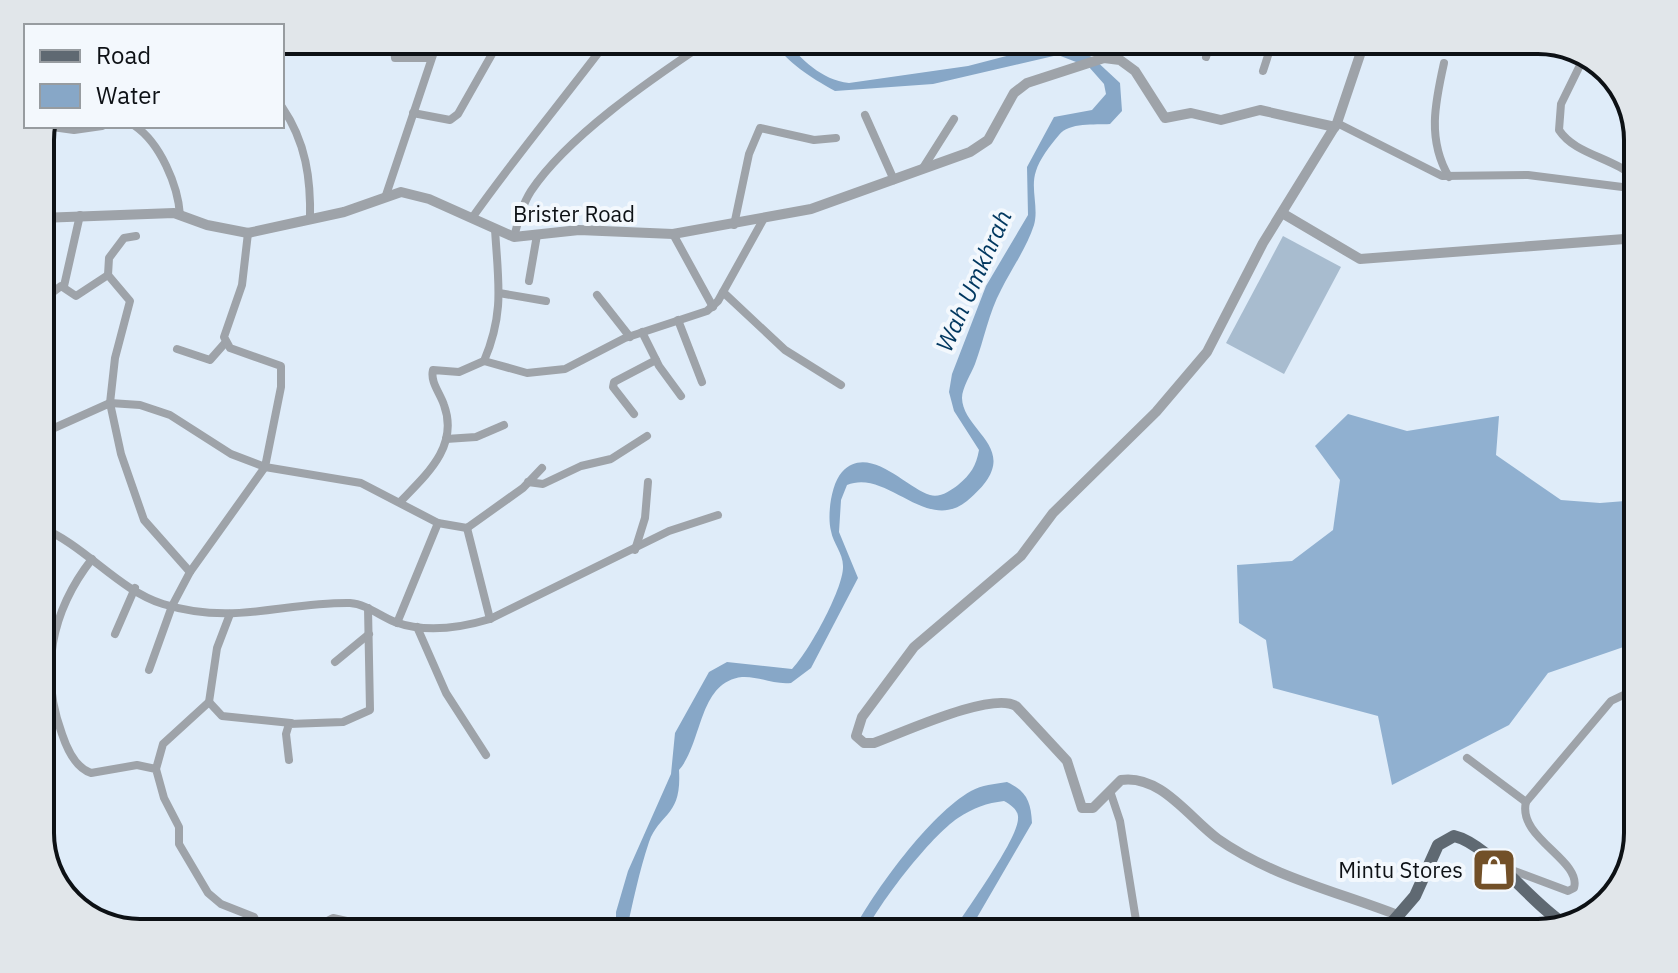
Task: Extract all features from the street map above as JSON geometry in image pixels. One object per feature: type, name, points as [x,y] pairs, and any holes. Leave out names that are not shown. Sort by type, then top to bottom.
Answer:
[{"type":"main road","points":[[1397,919],[1415,896],[1436,849],[1449,836],[1460,837],[1556,917]]},
{"type":"street","points":[[395,54],[395,58],[431,58]]},
{"type":"street","points":[[386,195],[433,54]]},
{"type":"street","points":[[413,113],[450,120],[458,114],[492,54]]},
{"type":"street","points":[[472,218],[517,153],[558,108],[598,54]]},
{"type":"street","points":[[514,237],[532,191],[571,148],[641,87],[689,54]]},
{"type":"street","points":[[1263,71],[1269,54]]},
{"type":"street","points":[[1360,54],[1336,125],[1263,243],[1216,338],[1190,374],[1156,412],[1070,495],[1021,556],[914,647],[857,726],[859,739],[874,743],[981,705],[1008,702],[1016,706],[1067,761],[1082,808],[1093,808],[1125,779],[1155,788],[1244,856],[1397,919]]},
{"type":"street","name":"Brister Road","points":[[54,217],[180,215],[207,225],[248,233],[344,212],[401,192],[420,196],[514,237],[591,230],[673,234],[734,225],[811,209],[970,152],[988,140],[1014,93],[1027,83],[1104,58],[1127,63],[1165,118],[1191,113],[1221,120],[1266,110],[1336,125]]},
{"type":"street","points":[[1444,63],[1436,100],[1434,137],[1438,155],[1449,177]]},
{"type":"street","points":[[1580,65],[1561,104],[1559,130],[1572,145],[1611,161],[1624,171]]},
{"type":"street","points":[[284,110],[300,138],[308,167],[310,220]]},
{"type":"street","points":[[865,115],[894,180]]},
{"type":"street","points":[[923,169],[954,119]]},
{"type":"street","points":[[1336,125],[1433,174],[1449,177],[1528,175],[1624,187]]},
{"type":"street","points":[[60,128],[88,128]]},
{"type":"street","points":[[734,225],[749,154],[760,128],[814,140],[836,138]]},
{"type":"street","points":[[148,131],[175,185],[180,215]]},
{"type":"street","points":[[1282,213],[1360,259],[1624,239]]},
{"type":"street","points":[[54,292],[64,286],[80,215]]},
{"type":"street","points":[[401,501],[436,464],[446,439],[445,407],[431,374],[439,368],[459,372],[484,361],[527,373],[548,372],[583,361],[642,332],[713,307],[763,220]]},
{"type":"street","points":[[484,361],[499,321],[495,229]]},
{"type":"street","points":[[177,349],[210,360],[217,357],[225,343],[224,337],[242,285],[248,233]]},
{"type":"street","points":[[673,234],[699,287],[713,307]]},
{"type":"street","points":[[529,281],[537,235]]},
{"type":"street","points":[[64,286],[76,296],[108,275],[112,253],[124,238],[136,236]]},
{"type":"street","points":[[108,275],[131,305],[115,358],[110,403],[141,513],[156,537],[190,572]]},
{"type":"street","points":[[723,292],[785,350],[841,385]]},
{"type":"street","points":[[499,293],[546,301]]},
{"type":"street","points":[[597,295],[630,337]]},
{"type":"street","points":[[678,320],[702,382]]},
{"type":"street","points":[[642,332],[656,360],[681,396]]},
{"type":"street","points":[[149,670],[172,606],[190,572],[265,467],[281,387],[281,366],[243,355],[225,343]]},
{"type":"street","points":[[634,414],[613,387],[614,382],[656,360]]},
{"type":"street","points":[[54,428],[110,403],[157,409],[220,449],[265,467],[361,483],[401,501],[438,523],[467,528],[542,468]]},
{"type":"street","points":[[446,439],[476,437],[504,425]]},
{"type":"street","points":[[528,482],[543,484],[581,466],[611,459],[647,436]]},
{"type":"street","points":[[635,550],[645,518],[648,482]]},
{"type":"street","points":[[54,533],[71,541],[135,588],[172,606],[230,614],[350,603],[368,608],[397,623],[417,627],[467,626],[490,619],[574,575],[635,550],[669,531],[718,515]]},
{"type":"street","points":[[397,623],[438,523]]},
{"type":"street","points":[[467,528],[490,619]]},
{"type":"street","points":[[54,648],[65,601],[92,559]]},
{"type":"street","points":[[115,634],[135,588]]},
{"type":"street","points":[[209,702],[222,716],[291,723],[343,722],[370,710],[368,608]]},
{"type":"street","points":[[230,614],[217,648],[209,702],[163,744],[156,769],[164,798],[179,827],[179,844],[208,893],[221,904],[255,919]]},
{"type":"street","points":[[417,627],[446,693],[486,755]]},
{"type":"street","points":[[335,662],[369,634]]},
{"type":"street","points":[[1497,866],[1515,868],[1568,891],[1576,885],[1573,873],[1528,822],[1524,810],[1526,802],[1611,701],[1624,695]]},
{"type":"street","points":[[54,712],[64,738],[85,771],[98,773],[137,765],[156,769]]},
{"type":"street","points":[[289,760],[286,734],[291,723]]},
{"type":"street","points":[[1467,758],[1526,802]]},
{"type":"street","points":[[1110,791],[1120,821],[1136,919]]},
{"type":"shaded area","points":[[1283,236],[1341,267],[1284,374],[1226,343]]},
{"type":"shaded area","points":[[1348,414],[1407,431],[1499,416],[1496,455],[1561,500],[1624,501],[1624,647],[1548,673],[1509,725],[1392,785],[1378,716],[1273,688],[1266,640],[1239,623],[1237,565],[1292,561],[1333,530],[1340,480],[1315,446]]},
{"type":"water","points":[[784,54],[798,54],[821,73],[849,83],[968,66],[1014,54],[1085,54],[1120,83],[1122,111],[1110,124],[1083,125],[1063,131],[1042,157],[1038,167],[1034,178],[1034,225],[997,299],[962,394],[965,411],[993,455],[993,468],[985,483],[967,501],[952,509],[937,510],[877,485],[862,482],[847,485],[841,500],[839,532],[858,578],[811,668],[791,683],[742,677],[728,681],[717,690],[679,770],[674,806],[649,842],[629,919],[616,919],[628,871],[671,774],[675,733],[709,672],[727,662],[792,669],[824,620],[838,589],[843,566],[829,517],[838,477],[853,464],[864,462],[887,470],[920,491],[934,496],[952,490],[972,469],[979,450],[954,411],[949,392],[952,374],[986,286],[1028,215],[1027,167],[1054,117],[1092,110],[1106,94],[1104,84],[1089,67],[1058,55],[933,84],[835,91],[800,69]]},
{"type":"water","points":[[1007,782],[1019,789],[1026,798],[1032,823],[976,919],[961,919],[1000,859],[1018,819],[1012,806],[1004,801],[975,809],[947,827],[907,871],[874,919],[860,919],[921,835],[955,802],[984,786]]},
{"type":"place","name":"Mintu Stores","points":[[1494,870]]},
{"type":"water label","name":"Wah Umkhrah","points":[[974,281]]}]
